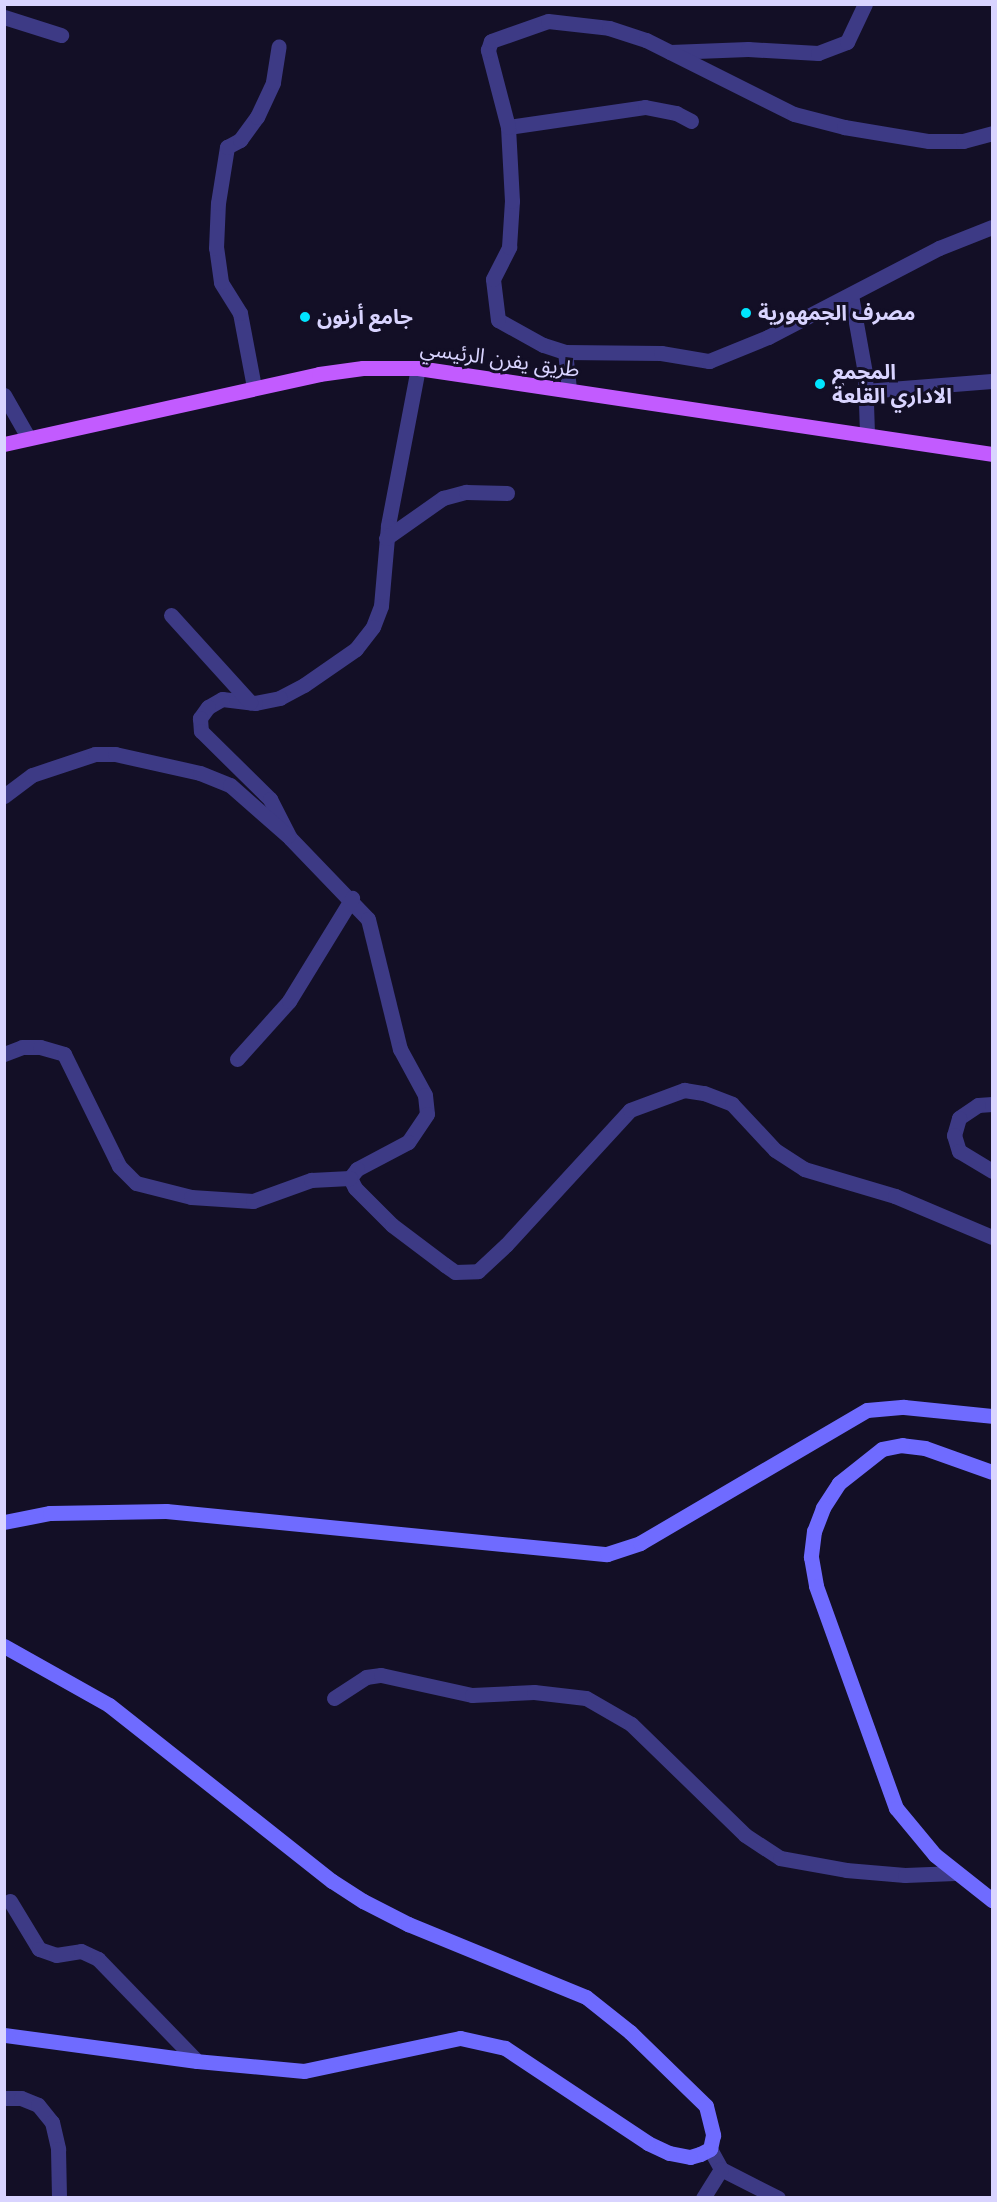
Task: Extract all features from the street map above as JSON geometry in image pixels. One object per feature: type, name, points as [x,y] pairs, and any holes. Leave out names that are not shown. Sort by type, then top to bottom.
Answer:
[{"type":"main road","name":"طريق يفرن الرئيسي","points":[[4,444],[254,387],[363,368],[418,368],[993,454]]},
{"type":"street","points":[[667,52],[748,49],[818,54],[847,42],[865,4]]},
{"type":"street","points":[[4,17],[61,35]]},
{"type":"street","points":[[993,133],[963,141],[928,141],[844,127],[794,114],[646,40],[609,28],[548,21],[491,41],[488,50],[508,127],[513,201],[509,247],[493,279],[498,320],[543,345],[565,352],[661,353],[709,361],[768,337],[939,248],[993,227]]},
{"type":"street","points":[[254,387],[250,350],[240,313],[221,282],[216,248],[218,203],[227,147],[240,140],[256,117],[273,82],[279,46]]},
{"type":"street","points":[[508,127],[645,106],[676,112],[691,121]]},
{"type":"street","points":[[851,295],[865,391],[867,434]]},
{"type":"street","points":[[565,352],[569,389]]},
{"type":"street","points":[[290,838],[270,799],[201,731],[200,718],[208,707],[222,699],[250,702],[280,698],[356,649],[373,627],[381,606],[386,538],[418,368]]},
{"type":"street","points":[[865,391],[993,381]]},
{"type":"street","points":[[4,395],[28,437]]},
{"type":"street","points":[[386,538],[443,498],[466,492],[507,493]]},
{"type":"street","points":[[171,615],[250,702]]},
{"type":"street","points":[[4,796],[33,775],[73,760],[116,754],[200,773],[230,785],[290,838],[352,898],[368,920],[400,1049],[424,1095],[427,1114],[408,1142],[357,1169],[350,1178],[311,1180],[253,1201],[191,1197],[136,1183],[119,1166],[64,1054],[40,1047],[22,1047],[4,1054]]},
{"type":"street","points":[[237,1059],[289,1001],[352,898]]},
{"type":"street","points":[[350,1178],[392,1225],[445,1265],[455,1272],[478,1271],[506,1245],[630,1110],[684,1090],[704,1093],[732,1104],[775,1150],[804,1169],[895,1197],[993,1237]]},
{"type":"street","points":[[993,1104],[978,1105],[959,1118],[954,1135],[959,1151],[993,1171]]},
{"type":"street","points":[[4,1522],[50,1513],[166,1511],[607,1554],[640,1543],[867,1410],[904,1407],[993,1416]]},
{"type":"street","points":[[993,1472],[925,1448],[902,1445],[882,1449],[839,1483],[814,1531],[812,1557],[816,1586],[896,1808],[912,1830],[955,1873],[993,1900]]},
{"type":"street","points":[[4,1646],[108,1705],[324,1875],[363,1901],[408,1924],[586,1997],[630,2032],[706,2106],[713,2135],[710,2149],[721,2169],[778,2198]]},
{"type":"street","points":[[334,1698],[366,1677],[381,1675],[472,1695],[534,1692],[586,1698],[631,1724],[745,1834],[780,1858],[881,1873],[955,1873]]},
{"type":"street","points":[[10,1901],[39,1948],[56,1955],[81,1952],[98,1959],[197,2061]]},
{"type":"street","points":[[4,2035],[275,2070],[324,2070],[429,2042],[468,2039],[505,2048],[648,2143],[669,2153],[690,2157],[710,2149]]},
{"type":"street","points":[[4,2098],[21,2098],[38,2105],[52,2122],[58,2149],[59,2198]]},
{"type":"street","points":[[703,2198],[721,2169]]},
{"type":"place","name":"مصرف الجمهورية","points":[[746,313]]},
{"type":"place","name":"جامع أرنون","points":[[305,317]]},
{"type":"place","name":"المجمع الاداري القلعة","points":[[820,384]]}]
